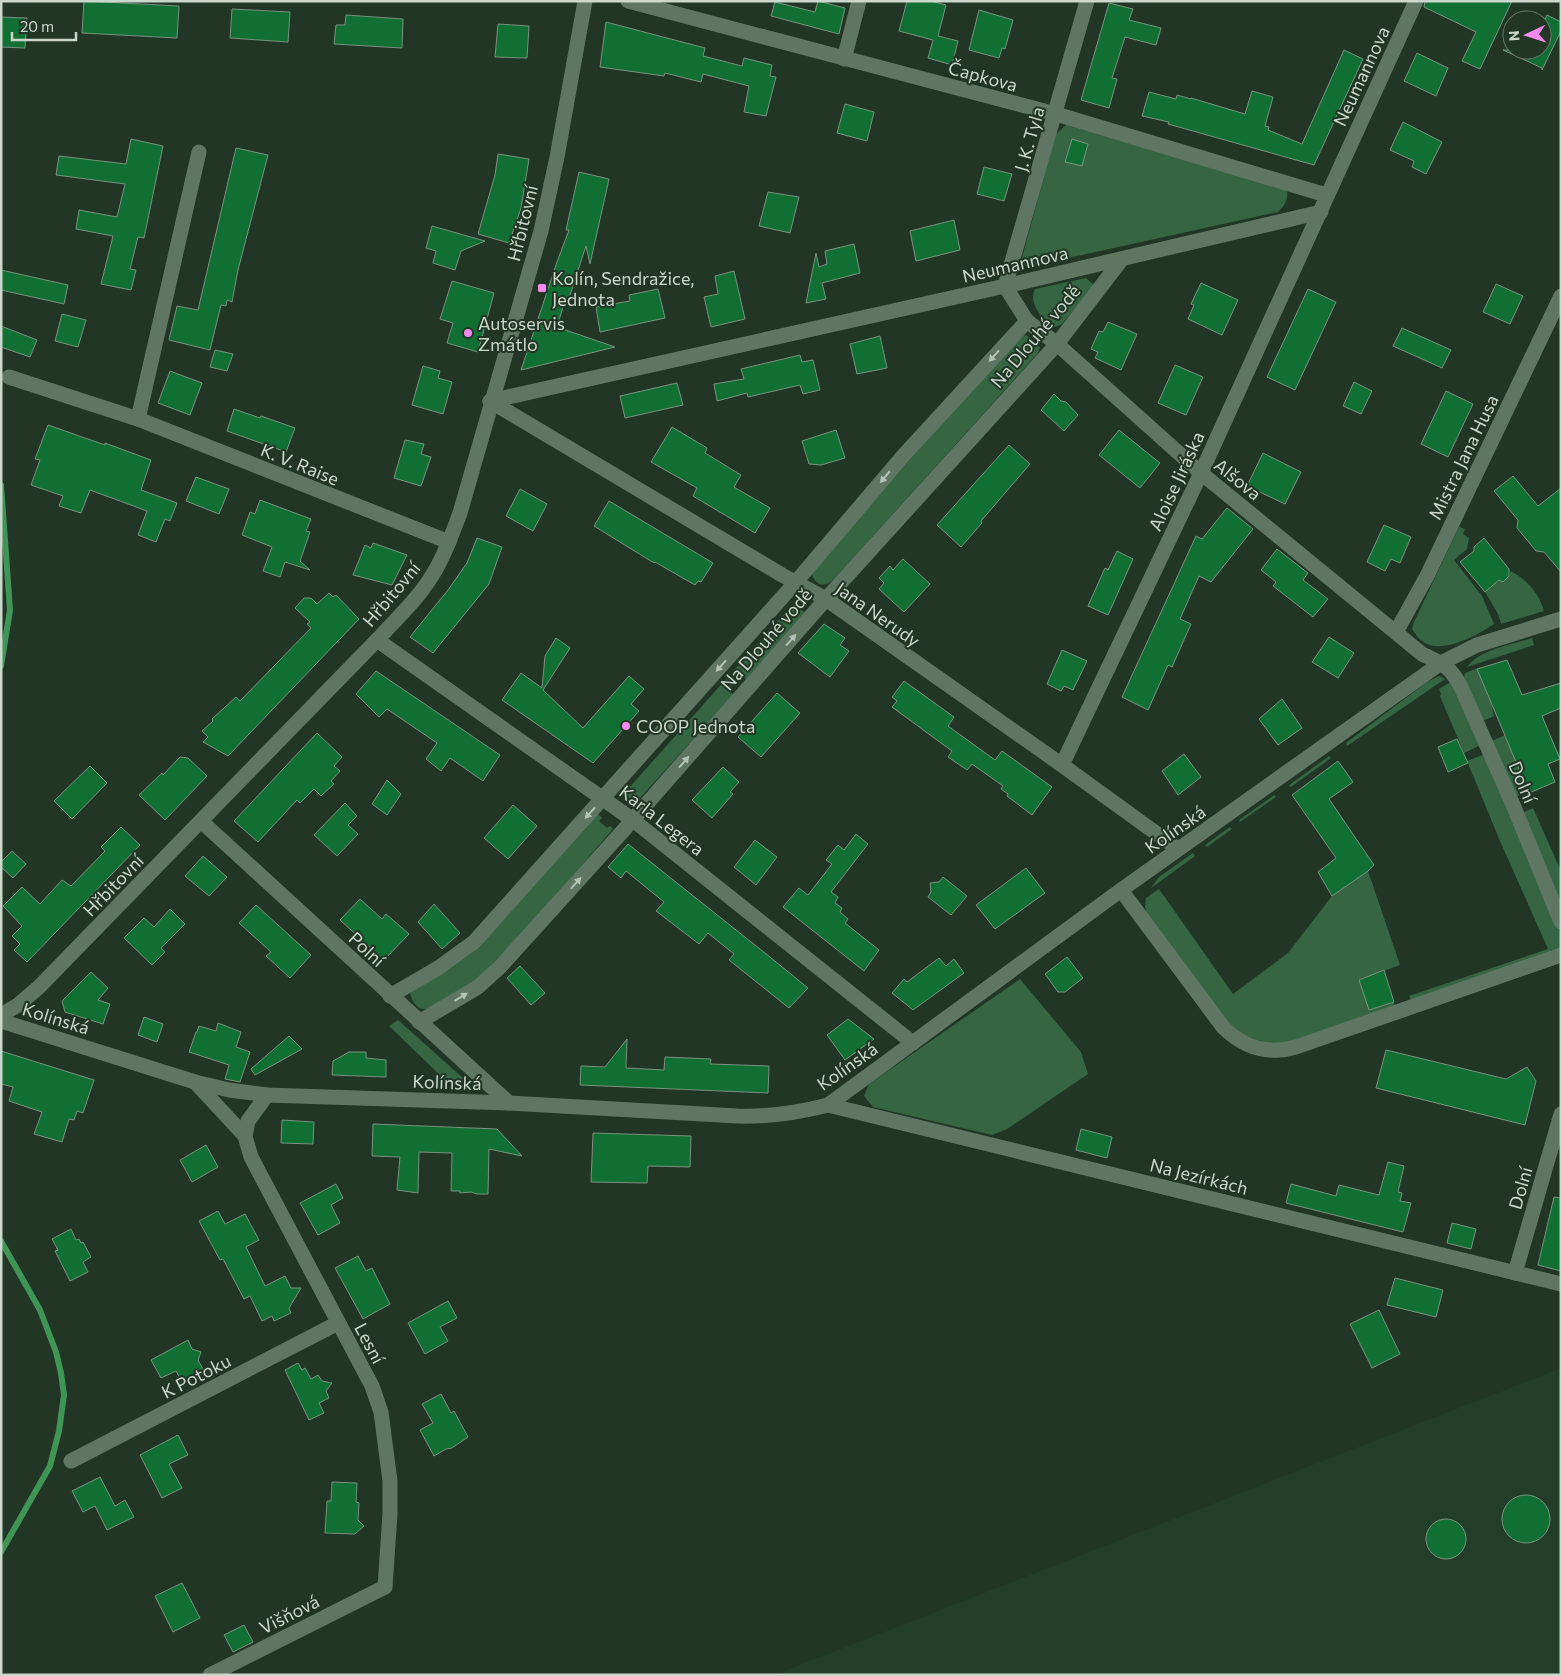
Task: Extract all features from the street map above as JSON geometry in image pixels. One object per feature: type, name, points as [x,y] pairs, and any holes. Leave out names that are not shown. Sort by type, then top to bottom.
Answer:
[{"type":"street","name":"Hřbitovní","points":[[1,1015],[18,1005],[39,987],[378,640],[419,594],[433,575],[460,513],[490,401],[541,231],[557,157],[585,1]]},
{"type":"street","name":"Čapkova","points":[[628,1],[844,60],[1056,114],[1326,196]]},
{"type":"street","points":[[844,60],[859,1]]},
{"type":"street","name":"J. K. Tyla","points":[[1005,286],[1088,1]]},
{"type":"street","name":"Neumannova","points":[[490,401],[1005,286],[1321,212],[1326,196],[1416,1]]},
{"type":"street","points":[[138,419],[198,152]]},
{"type":"street","name":"Aloise Jiráska","points":[[1062,765],[1201,473],[1321,212]]},
{"type":"street","name":"Na Dlouhé vodě","points":[[419,1022],[478,987],[500,967],[633,820],[826,599],[1057,344],[1122,258]]},
{"type":"street","name":"Alšova","points":[[1005,286],[1027,320],[1057,344],[1201,473],[1422,654],[1442,663]]},
{"type":"street","name":"Mistra Jana Husa","points":[[1396,632],[1427,576],[1561,296]]},
{"type":"street","name":"Na Dlouhé vodě","points":[[390,996],[438,968],[474,942],[795,583],[903,456],[1027,320]]},
{"type":"street","name":"K. V. Raise","points":[[8,377],[138,419],[449,542]]},
{"type":"street","name":"Jana Nerudy","points":[[490,401],[795,583],[826,599],[1062,765],[1178,850]]},
{"type":"street","name":"Kolínská","points":[[1,1021],[195,1082],[229,1090],[267,1095],[509,1103],[760,1116],[805,1111],[828,1105],[1121,890],[1442,663],[1476,645],[1561,619]]},
{"type":"street","name":"Karla Legera","points":[[378,640],[633,820],[913,1043]]},
{"type":"street","name":"Dolní","points":[[1442,663],[1452,671],[1461,687],[1514,807],[1561,922]]},
{"type":"street","name":"Polní","points":[[201,821],[509,1103]]},
{"type":"street","points":[[1121,890],[1223,1027],[1238,1040],[1270,1051],[1296,1047],[1561,956]]},
{"type":"street","name":"Lesní","points":[[195,1082],[245,1136],[251,1157],[372,1386],[382,1412],[390,1481],[390,1514],[385,1587]]},
{"type":"street","points":[[245,1136],[248,1121],[267,1095]]},
{"type":"street","name":"Na Jezírkách","points":[[828,1105],[1561,1284]]},
{"type":"street","name":"Dolní","points":[[1516,1273],[1561,1114]]},
{"type":"street","name":"K Potoku","points":[[71,1461],[338,1323]]},
{"type":"street","name":"Višňová","points":[[210,1675],[385,1587]]},
{"type":"shaded area","points":[[1066,125],[1287,190],[1286,200],[1278,212],[1032,266],[1023,265],[1022,257],[1056,134]]},
{"type":"shaded area","points":[[1086,278],[1093,284],[1092,288],[1062,324],[1055,327],[1045,321],[1033,300],[1035,289]]},
{"type":"shaded area","points":[[1026,335],[1037,343],[1040,348],[1038,353],[835,578],[822,585],[817,582],[812,575],[826,554],[1019,337]]},
{"type":"shaded area","points":[[1459,527],[1465,529],[1463,534],[1469,538],[1467,549],[1454,560],[1482,596],[1494,624],[1459,642],[1439,646],[1430,645],[1421,640],[1412,629]]},
{"type":"shaded area","points":[[1511,571],[1532,588],[1539,598],[1544,611],[1501,624],[1498,614],[1485,592],[1499,580],[1503,581],[1509,576]]},
{"type":"shaded area","points":[[793,604],[805,613],[746,679],[741,675],[729,689],[733,695],[640,798],[634,801],[627,797],[628,789]]},
{"type":"shaded area","points":[[1532,638],[1534,645],[1467,667],[1488,652]]},
{"type":"shaded area","points":[[1481,667],[1479,672],[1491,702],[1494,716],[1485,720],[1482,719],[1464,677],[1465,673]]},
{"type":"shaded area","points":[[1439,676],[1445,679],[1347,746],[1346,743],[1427,682]]},
{"type":"shaded area","points":[[1451,682],[1481,745],[1464,753],[1440,696],[1439,689]]},
{"type":"shaded area","points":[[1505,735],[1529,792],[1515,797],[1492,741]]},
{"type":"shaded area","points":[[1485,754],[1561,934],[1561,950],[1413,1003],[1409,996],[1548,949],[1467,761]]},
{"type":"shaded area","points":[[1329,756],[1331,758],[1291,787],[1289,785]]},
{"type":"shaded area","points":[[1274,795],[1276,797],[1240,822],[1239,820]]},
{"type":"shaded area","points":[[1533,808],[1561,871],[1561,904],[1522,813]]},
{"type":"shaded area","points":[[597,813],[602,818],[599,821],[607,828],[610,826],[613,829],[529,926],[478,979],[428,1009],[421,1009],[416,1006],[410,994],[413,989],[436,976]]},
{"type":"shaded area","points":[[1230,827],[1232,829],[1207,847],[1205,845]]},
{"type":"shaded area","points":[[1193,853],[1195,856],[1151,888],[1159,877]]},
{"type":"shaded area","points":[[1368,871],[1400,965],[1359,980],[1369,1010],[1394,1002],[1396,1009],[1283,1045],[1263,1042],[1238,1033],[1224,1019],[1148,919],[1145,906],[1146,898],[1159,889],[1233,994],[1288,953],[1332,896]]},
{"type":"shaded area","points":[[1020,979],[1081,1052],[1088,1074],[1007,1129],[992,1135],[873,1107],[864,1096],[869,1084]]},
{"type":"shaded area","points":[[398,1020],[464,1079],[441,1080],[441,1076],[389,1026]]},
{"type":"shaded area","points":[[1561,1368],[1561,1675],[774,1675]]},
{"type":"building","points":[[84,1],[179,6],[177,38],[82,33]]},
{"type":"building","points":[[818,1],[845,8],[839,34],[771,16],[775,2],[815,12]]},
{"type":"building","points":[[907,1],[931,1],[946,5],[938,36],[958,41],[952,65],[928,58],[933,40],[899,31]]},
{"type":"building","points":[[1425,1],[1512,1],[1508,10],[1502,10],[1502,22],[1480,69],[1462,61],[1476,32],[1424,7]]},
{"type":"building","points":[[1109,3],[1133,9],[1129,20],[1161,28],[1156,45],[1125,37],[1112,78],[1117,79],[1109,108],[1081,100]]},
{"type":"building","points":[[232,9],[290,12],[288,42],[230,38]]},
{"type":"building","points":[[979,10],[1013,20],[1005,49],[1002,48],[999,58],[969,50]]},
{"type":"building","points":[[346,15],[403,19],[402,48],[334,44],[336,25],[345,25]]},
{"type":"building","points":[[1,17],[27,18],[25,48],[1,47]]},
{"type":"building","points":[[1552,18],[1561,22],[1561,31],[1552,49]]},
{"type":"building","points":[[606,22],[705,48],[703,56],[742,66],[744,58],[772,65],[770,76],[776,77],[766,116],[744,112],[749,86],[703,74],[701,82],[665,73],[664,76],[600,67]]},
{"type":"building","points":[[498,24],[529,26],[527,58],[495,57]]},
{"type":"building","points":[[1344,50],[1363,59],[1314,165],[1168,124],[1169,122],[1142,116],[1149,92],[1176,99],[1177,95],[1191,98],[1245,114],[1252,91],[1273,97],[1265,126],[1269,127],[1268,130],[1302,144]]},
{"type":"building","points":[[1417,53],[1448,68],[1436,96],[1404,81]]},
{"type":"building","points":[[1525,60],[1547,60],[1542,70],[1542,68]]},
{"type":"building","points":[[845,104],[874,112],[867,141],[837,133]]},
{"type":"building","points":[[1403,122],[1442,142],[1426,174],[1412,167],[1414,161],[1390,150]]},
{"type":"building","points":[[131,139],[163,146],[144,238],[138,237],[130,269],[136,270],[131,290],[101,284],[113,236],[76,229],[79,210],[117,217],[125,184],[56,175],[59,156],[126,164]]},
{"type":"building","points":[[1072,139],[1088,144],[1082,166],[1065,162]]},
{"type":"building","points":[[236,148],[268,155],[238,270],[232,302],[227,300],[226,306],[221,305],[210,350],[169,340],[177,306],[198,310]]},
{"type":"building","points":[[498,154],[529,159],[521,208],[509,243],[478,234],[495,175]]},
{"type":"building","points":[[984,167],[1012,174],[1004,201],[977,194]]},
{"type":"building","points":[[579,172],[609,179],[590,264],[586,246],[569,298],[566,297],[557,327],[615,347],[521,370],[569,230],[566,230]]},
{"type":"building","points":[[768,192],[799,197],[790,233],[759,226]]},
{"type":"building","points":[[954,220],[960,250],[916,261],[910,231]]},
{"type":"building","points":[[432,226],[485,241],[461,251],[455,270],[433,263],[436,251],[426,248]]},
{"type":"building","points":[[854,244],[860,273],[822,283],[826,299],[806,303],[816,253],[819,267],[827,264],[825,251]]},
{"type":"building","points":[[1,270],[68,285],[64,304],[1,290]]},
{"type":"building","points":[[734,271],[745,319],[711,327],[704,297],[718,294],[715,276]]},
{"type":"building","points":[[452,281],[494,293],[478,352],[447,343],[453,323],[440,319]]},
{"type":"building","points":[[1201,283],[1238,300],[1222,335],[1188,319],[1194,305],[1191,304]]},
{"type":"building","points":[[1496,284],[1523,296],[1510,324],[1483,312]]},
{"type":"building","points":[[658,289],[665,318],[600,332],[596,307],[630,301],[629,295]]},
{"type":"building","points":[[1308,289],[1336,302],[1295,390],[1267,377]]},
{"type":"building","points":[[62,314],[86,320],[78,347],[55,341]]},
{"type":"building","points":[[1108,322],[1137,334],[1121,370],[1095,358],[1098,352],[1091,349],[1099,331],[1103,332]]},
{"type":"building","points":[[1,326],[37,340],[30,357],[1,347]]},
{"type":"building","points":[[1402,328],[1451,350],[1442,368],[1393,346]]},
{"type":"building","points":[[880,336],[887,368],[857,374],[850,344]]},
{"type":"building","points":[[215,350],[233,354],[227,371],[210,367]]},
{"type":"building","points":[[800,355],[802,362],[813,360],[820,390],[803,394],[800,385],[748,397],[747,393],[717,401],[714,384],[744,379],[741,369]]},
{"type":"building","points":[[1175,365],[1203,377],[1186,415],[1158,403]]},
{"type":"building","points":[[423,366],[440,371],[438,378],[452,382],[443,414],[412,405]]},
{"type":"building","points":[[170,371],[202,383],[190,415],[158,403]]},
{"type":"building","points":[[1354,382],[1372,391],[1361,414],[1343,406]]},
{"type":"building","points":[[677,383],[683,405],[625,418],[620,396]]},
{"type":"building","points":[[1446,391],[1473,404],[1448,457],[1421,444]]},
{"type":"building","points":[[1054,394],[1061,401],[1066,402],[1078,415],[1064,431],[1041,410]]},
{"type":"building","points":[[234,409],[295,428],[286,452],[227,431]]},
{"type":"building","points":[[48,425],[151,460],[141,490],[177,503],[170,521],[165,519],[156,542],[138,535],[147,511],[90,490],[81,513],[59,506],[63,496],[31,485],[40,460],[35,459]]},
{"type":"building","points":[[672,427],[707,448],[705,453],[741,475],[734,487],[770,508],[755,533],[693,496],[697,488],[651,462]]},
{"type":"building","points":[[836,430],[845,458],[821,465],[809,464],[802,441]]},
{"type":"building","points":[[1119,430],[1160,463],[1140,488],[1099,455]]},
{"type":"building","points":[[405,440],[424,444],[421,454],[431,457],[421,486],[394,478]]},
{"type":"building","points":[[1009,445],[1030,464],[961,547],[937,525]]},
{"type":"building","points":[[1263,453],[1301,472],[1285,504],[1247,486]]},
{"type":"building","points":[[1513,476],[1538,506],[1561,488],[1561,572],[1544,552],[1536,551],[1517,528],[1518,520],[1494,491]]},
{"type":"building","points":[[196,477],[229,489],[219,514],[186,501]]},
{"type":"building","points":[[520,489],[547,504],[533,531],[506,516]]},
{"type":"building","points":[[260,500],[311,519],[306,531],[310,532],[300,561],[310,570],[285,562],[280,577],[263,571],[272,547],[242,535],[250,512],[255,514]]},
{"type":"building","points":[[609,501],[713,563],[701,582],[698,581],[695,585],[654,563],[594,526]]},
{"type":"building","points":[[1227,508],[1253,529],[1211,582],[1199,576],[1180,619],[1191,624],[1172,667],[1168,665],[1148,710],[1122,697],[1196,536],[1202,539]]},
{"type":"building","points":[[1384,525],[1411,537],[1400,563],[1391,559],[1385,571],[1367,562]]},
{"type":"building","points":[[477,538],[502,547],[489,584],[433,653],[410,637],[467,563]]},
{"type":"building","points":[[1484,538],[1509,569],[1509,576],[1503,582],[1499,580],[1485,592],[1460,562],[1474,551],[1474,547]]},
{"type":"building","points":[[373,543],[407,555],[392,585],[353,575],[365,545],[371,548]]},
{"type":"building","points":[[1277,549],[1308,573],[1303,580],[1328,599],[1313,617],[1273,586],[1276,582],[1261,570]]},
{"type":"building","points":[[1117,551],[1133,559],[1108,615],[1088,606],[1105,568],[1108,570]]},
{"type":"building","points":[[903,559],[930,584],[904,612],[879,589],[884,583],[879,578],[890,566],[893,570]]},
{"type":"building","points":[[329,593],[333,597],[336,595],[359,619],[228,756],[203,742],[208,737],[202,731],[213,721],[212,719],[236,697],[240,701],[311,628],[307,624],[310,622],[295,608],[304,598],[311,598],[317,604]]},
{"type":"building","points":[[824,624],[845,638],[840,645],[849,651],[830,677],[798,653]]},
{"type":"building","points":[[1329,637],[1354,653],[1338,678],[1312,662]]},
{"type":"building","points":[[556,638],[570,648],[543,690],[583,728],[629,676],[644,689],[631,704],[639,711],[593,763],[502,700],[521,673],[542,688],[545,656]]},
{"type":"building","points":[[1062,650],[1087,661],[1073,690],[1064,686],[1061,691],[1047,684]]},
{"type":"building","points":[[1507,660],[1522,695],[1561,683],[1561,708],[1542,716],[1560,759],[1548,764],[1555,782],[1529,793],[1477,669]]},
{"type":"building","points":[[376,671],[500,755],[483,781],[450,758],[441,771],[426,759],[437,743],[387,709],[379,717],[356,694]]},
{"type":"building","points":[[904,681],[954,717],[948,726],[995,760],[1002,751],[1052,787],[1032,815],[1007,796],[1008,794],[1001,789],[1003,786],[972,764],[967,770],[948,757],[952,751],[892,707],[897,701],[892,697]]},
{"type":"building","points":[[777,693],[800,713],[761,757],[738,737]]},
{"type":"building","points":[[1282,699],[1302,728],[1278,745],[1259,719]]},
{"type":"building","points":[[317,733],[342,757],[334,766],[340,771],[331,781],[334,784],[321,796],[314,789],[300,803],[297,800],[258,842],[234,821]]},
{"type":"building","points":[[1457,739],[1468,763],[1448,772],[1438,747]]},
{"type":"building","points":[[1184,754],[1201,777],[1178,795],[1162,771]]},
{"type":"building","points":[[180,757],[188,758],[207,776],[165,820],[139,795],[162,773],[163,775]]},
{"type":"building","points":[[1338,761],[1353,782],[1329,799],[1374,865],[1332,896],[1318,872],[1336,858],[1292,795]]},
{"type":"building","points":[[90,766],[107,783],[72,819],[54,801]]},
{"type":"building","points":[[723,767],[739,782],[730,792],[733,794],[712,818],[692,800]]},
{"type":"building","points":[[387,780],[401,794],[387,815],[372,804]]},
{"type":"building","points":[[345,803],[357,816],[348,825],[358,834],[337,856],[314,835]]},
{"type":"building","points":[[513,805],[537,826],[508,859],[484,838]]},
{"type":"building","points":[[121,827],[140,845],[27,962],[14,950],[20,944],[12,936],[22,926],[3,906],[22,887],[40,904],[62,880],[71,886],[105,851],[101,847]]},
{"type":"building","points":[[856,834],[868,844],[831,892],[838,897],[835,903],[842,908],[840,912],[848,919],[845,923],[879,950],[864,971],[783,907],[799,888],[808,895],[832,864],[826,860],[838,845],[844,850]]},
{"type":"building","points":[[755,840],[777,857],[756,885],[734,867]]},
{"type":"building","points":[[628,844],[808,988],[789,1008],[729,960],[734,954],[708,933],[699,944],[656,911],[664,902],[626,871],[621,878],[608,867]]},
{"type":"building","points":[[12,851],[26,864],[13,878],[1,867],[1,862]]},
{"type":"building","points":[[203,856],[227,877],[209,896],[185,876]]},
{"type":"building","points":[[1026,868],[1045,893],[995,929],[976,905]]},
{"type":"building","points":[[943,877],[967,896],[951,915],[928,897],[931,892],[930,883],[939,882]]},
{"type":"building","points":[[360,899],[382,919],[386,914],[409,934],[384,960],[340,920]]},
{"type":"building","points":[[434,904],[460,933],[442,949],[418,922]]},
{"type":"building","points":[[256,905],[311,955],[290,978],[266,956],[271,952],[239,923]]},
{"type":"building","points":[[170,909],[185,924],[161,948],[165,952],[152,965],[124,938],[144,918],[154,927]]},
{"type":"building","points":[[1067,957],[1083,978],[1065,992],[1058,992],[1045,974]]},
{"type":"building","points":[[939,958],[946,966],[954,959],[964,973],[913,1010],[892,993],[904,979],[907,982]]},
{"type":"building","points":[[520,966],[545,993],[531,1005],[507,978]]},
{"type":"building","points":[[1384,970],[1394,1002],[1369,1010],[1359,980]]},
{"type":"building","points":[[91,972],[108,988],[98,1000],[110,1004],[103,1024],[65,1012],[62,1001]]},
{"type":"building","points":[[144,1017],[163,1024],[157,1042],[138,1035]]},
{"type":"building","points":[[848,1019],[874,1039],[845,1060],[827,1035]]},
{"type":"building","points":[[218,1023],[241,1032],[236,1047],[250,1052],[240,1082],[225,1079],[229,1065],[189,1052],[199,1026],[216,1031]]},
{"type":"building","points":[[289,1036],[302,1049],[255,1075],[251,1069]]},
{"type":"building","points":[[627,1039],[626,1068],[664,1070],[665,1057],[711,1059],[710,1064],[769,1066],[768,1093],[580,1085],[581,1066],[605,1067]]},
{"type":"building","points":[[1386,1050],[1506,1079],[1527,1067],[1536,1081],[1525,1125],[1376,1088]]},
{"type":"building","points":[[1,1051],[94,1080],[83,1113],[77,1111],[74,1120],[69,1119],[62,1142],[34,1134],[42,1112],[9,1101],[13,1087],[1,1084]]},
{"type":"building","points":[[349,1052],[366,1052],[366,1058],[386,1060],[386,1077],[332,1075],[333,1061]]},
{"type":"building","points":[[282,1120],[314,1122],[313,1144],[281,1143]]},
{"type":"building","points":[[373,1124],[497,1129],[522,1156],[489,1149],[488,1194],[477,1194],[451,1191],[452,1153],[419,1152],[418,1193],[397,1190],[400,1157],[372,1156]]},
{"type":"building","points":[[1081,1129],[1112,1137],[1107,1158],[1076,1150]]},
{"type":"building","points":[[593,1133],[691,1136],[690,1167],[648,1166],[647,1183],[591,1182]]},
{"type":"building","points":[[206,1145],[218,1167],[192,1182],[180,1160]]},
{"type":"building","points":[[1388,1162],[1404,1166],[1398,1192],[1402,1193],[1400,1201],[1411,1203],[1403,1232],[1286,1203],[1291,1184],[1336,1196],[1339,1185],[1379,1195]]},
{"type":"building","points":[[336,1184],[343,1198],[331,1205],[340,1223],[318,1235],[300,1203]]},
{"type":"building","points":[[1554,1197],[1561,1198],[1561,1271],[1538,1265]]},
{"type":"building","points":[[218,1211],[225,1224],[245,1214],[259,1240],[246,1247],[265,1286],[285,1276],[291,1288],[301,1288],[289,1308],[291,1313],[274,1321],[272,1316],[262,1321],[250,1296],[244,1299],[223,1259],[220,1260],[199,1221]]},
{"type":"building","points":[[1452,1223],[1476,1229],[1471,1249],[1447,1243]]},
{"type":"building","points":[[71,1229],[76,1240],[79,1239],[81,1243],[83,1242],[91,1257],[83,1262],[88,1272],[70,1281],[55,1251],[58,1250],[52,1239]]},
{"type":"building","points":[[358,1256],[366,1271],[372,1268],[390,1304],[363,1319],[335,1268]]},
{"type":"building","points":[[1395,1278],[1443,1290],[1436,1317],[1387,1305]]},
{"type":"building","points":[[448,1301],[457,1318],[440,1327],[448,1341],[425,1354],[408,1323]]},
{"type":"building","points":[[1379,1310],[1400,1354],[1372,1368],[1350,1324]]},
{"type":"building","points":[[188,1340],[192,1349],[201,1352],[198,1360],[204,1371],[182,1382],[176,1371],[161,1378],[151,1360]]},
{"type":"building","points":[[298,1363],[302,1370],[305,1368],[311,1379],[318,1375],[322,1381],[332,1383],[326,1391],[329,1398],[319,1403],[324,1413],[309,1420],[285,1370]]},
{"type":"building","points":[[441,1394],[451,1413],[454,1411],[468,1437],[452,1448],[446,1449],[434,1456],[420,1430],[433,1423],[422,1404]]},
{"type":"building","points":[[178,1435],[188,1455],[169,1464],[182,1488],[162,1498],[140,1455]]},
{"type":"building","points":[[100,1477],[115,1506],[125,1500],[134,1517],[107,1530],[95,1506],[83,1512],[72,1491]]},
{"type":"building","points":[[332,1482],[357,1483],[356,1502],[359,1503],[358,1520],[364,1526],[355,1534],[325,1533],[327,1501],[331,1501]]},
{"type":"building","points":[[1526,1495],[1535,1497],[1543,1502],[1548,1510],[1550,1519],[1548,1528],[1543,1536],[1535,1541],[1526,1543],[1517,1541],[1509,1536],[1504,1528],[1502,1519],[1504,1510],[1509,1502],[1517,1497]]},
{"type":"building","points":[[1442,1519],[1450,1519],[1457,1522],[1463,1528],[1466,1539],[1463,1550],[1457,1556],[1450,1559],[1442,1559],[1435,1556],[1429,1550],[1426,1543],[1426,1535],[1429,1528],[1435,1522]]},
{"type":"building","points":[[182,1583],[200,1618],[173,1632],[155,1596]]},
{"type":"building","points":[[244,1625],[253,1642],[233,1652],[224,1635]]},
{"type":"waterway","points":[[1,485],[10,610],[1,666]]},
{"type":"waterway","points":[[1,1241],[40,1310],[56,1352],[64,1395],[59,1431],[50,1466],[1,1552]]},
{"type":"place","name":"Kolín, Sendražice, Jednota","points":[[542,288]]},
{"type":"place","name":"Autoservis Zmátlo","points":[[468,333]]},
{"type":"place","name":"COOP Jednota","points":[[626,726]]}]
